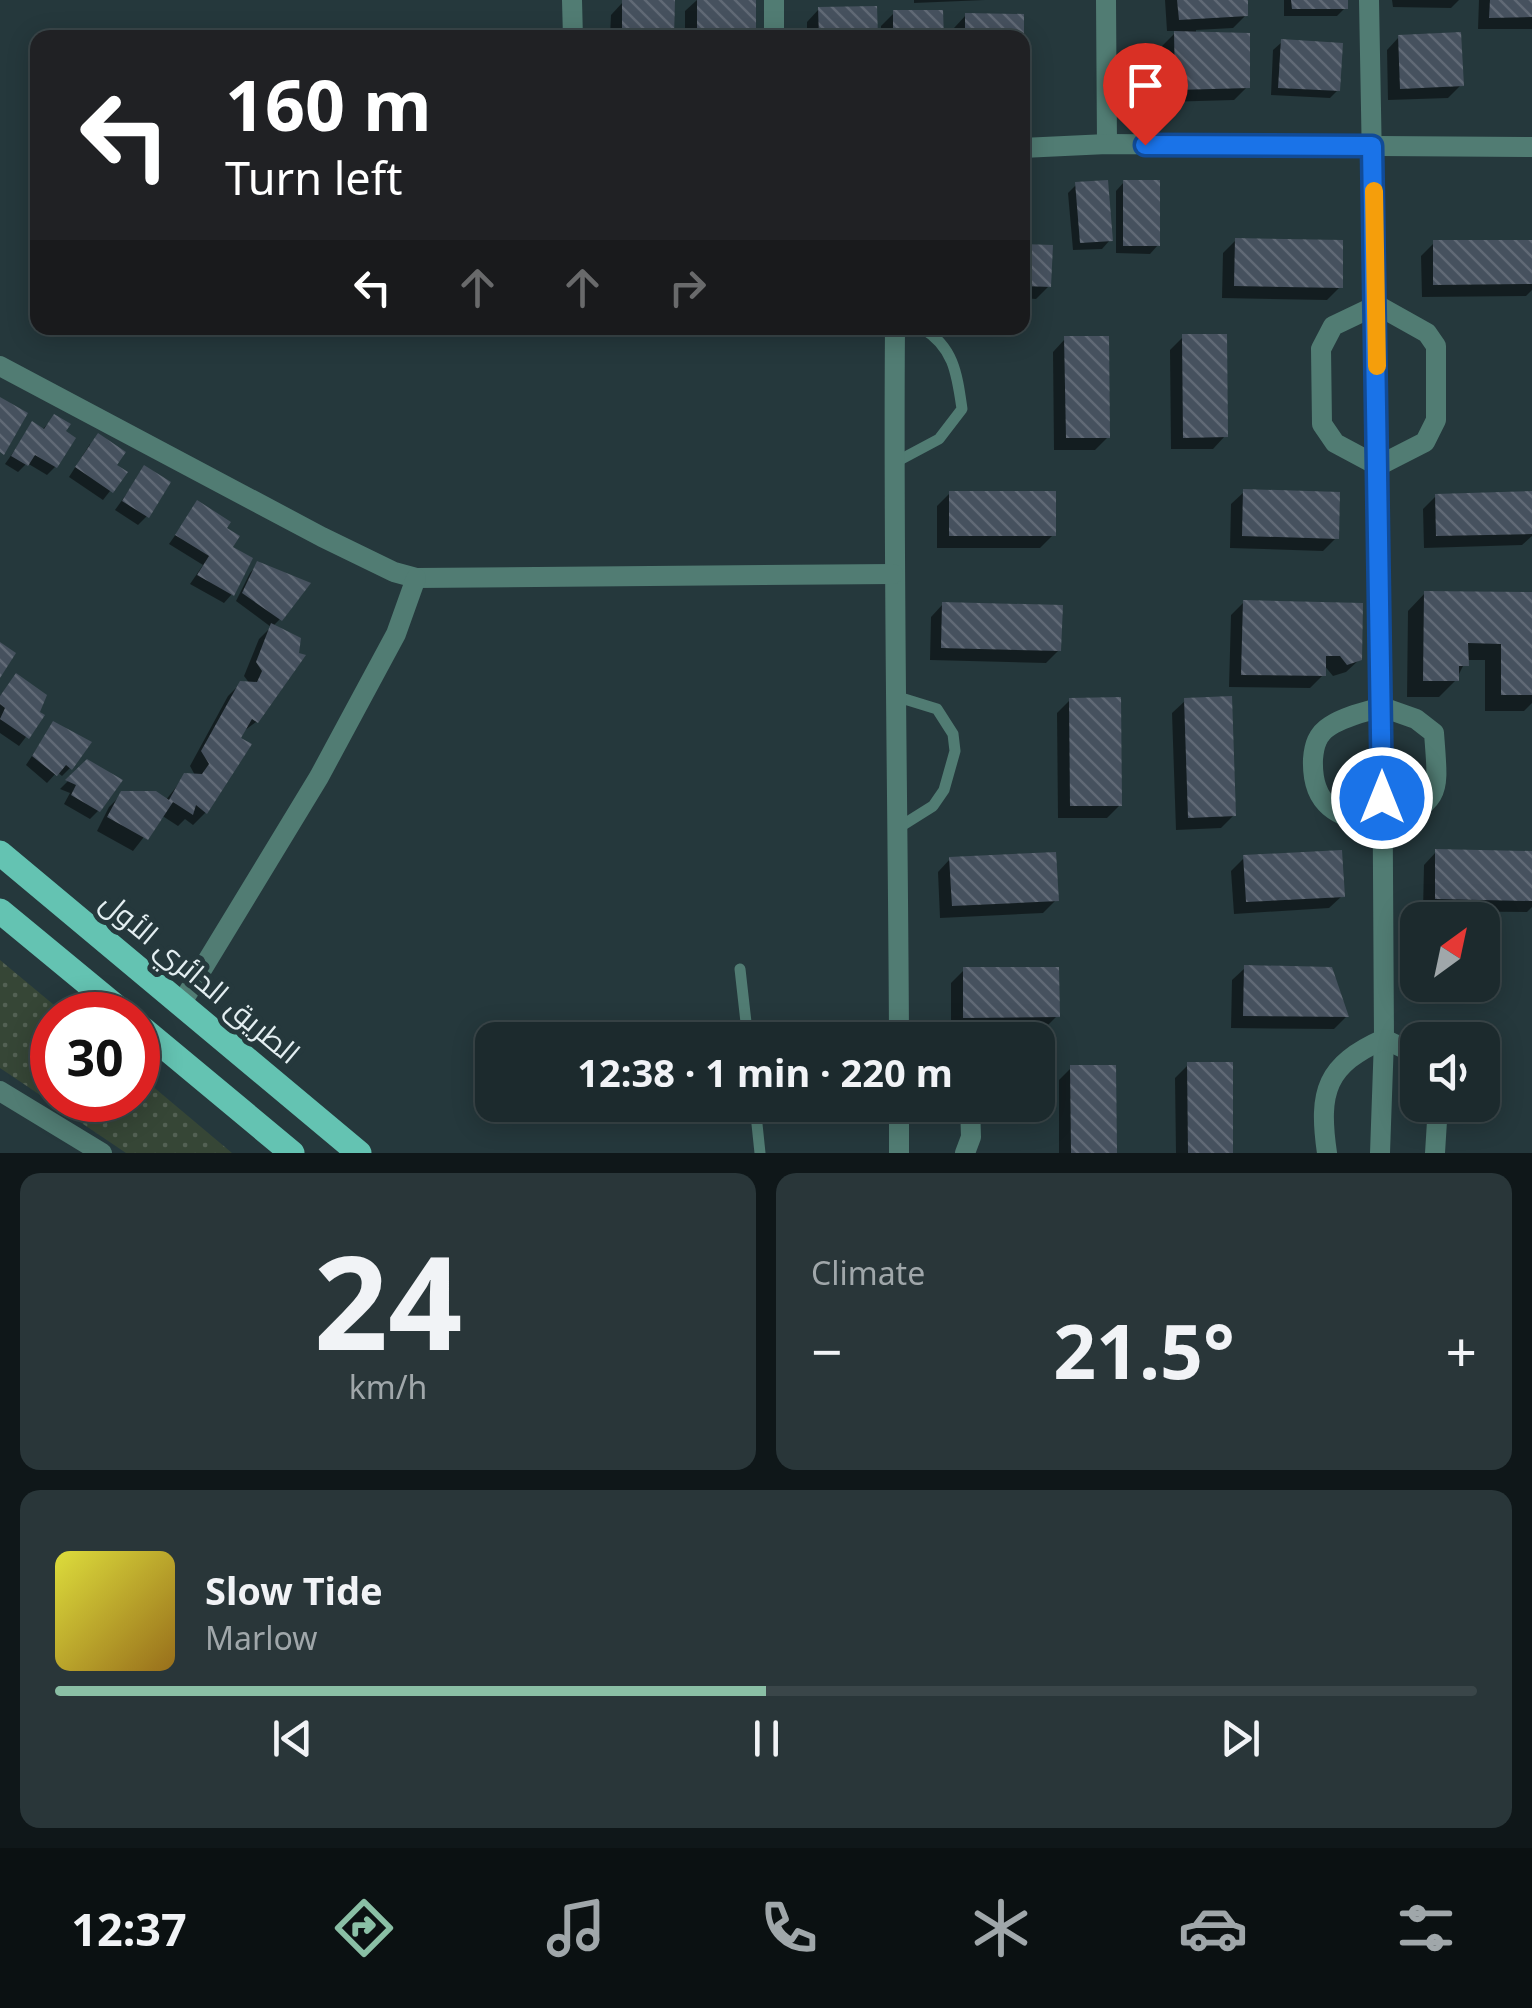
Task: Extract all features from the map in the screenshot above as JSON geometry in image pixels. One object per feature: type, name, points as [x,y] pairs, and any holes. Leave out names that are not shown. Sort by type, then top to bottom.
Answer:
[{"type":"main road","name":"الطريق الدائري الأول","points":[[0,853],[359,1153]]},
{"type":"main road","points":[[0,911],[98,992]]},
{"type":"main road","points":[[160,1043],[292,1153]]},
{"type":"street","points":[[572,0],[574,30]]},
{"type":"street","points":[[774,0],[774,30]]},
{"type":"street","points":[[1106,0],[1108,144]]},
{"type":"street","points":[[1369,0],[1382,707],[1384,1039],[1380,1153]]},
{"type":"street","points":[[1030,148],[1108,144],[1532,147]]},
{"type":"street","points":[[1377,305],[1344,318],[1334,326],[1321,348],[1322,424],[1334,442],[1378,466]]},
{"type":"street","points":[[1377,305],[1427,333],[1436,346],[1436,420],[1425,442],[1378,466]]},
{"type":"street","points":[[895,335],[893,574],[898,697],[899,1022]]},
{"type":"street","points":[[0,366],[322,537],[394,572],[416,578],[893,574]]},
{"type":"street","points":[[180,1004],[319,778],[396,634],[416,578]]},
{"type":"street","points":[[1382,707],[1416,720],[1434,732],[1438,782],[1425,806],[1383,828],[1331,808],[1319,797],[1312,782],[1314,748],[1327,727],[1382,707]]},
{"type":"street","points":[[1384,1039],[1400,1046]]},
{"type":"street","points":[[1327,1153],[1326,1085],[1344,1061],[1384,1039]]},
{"type":"street","points":[[0,1091],[102,1153]]},
{"type":"street","points":[[899,1122],[900,1153]]},
{"type":"street","points":[[965,1153],[972,1137],[971,1122]]},
{"type":"street","points":[[1434,1153],[1437,1122]]},
{"type":"lane","points":[[894,463],[938,440],[962,409],[950,354],[933,335]]},
{"type":"lane","points":[[898,697],[937,710],[953,734],[954,751],[944,790],[933,806],[898,828]]},
{"type":"lane","points":[[740,969],[746,1022]]},
{"type":"lane","points":[[757,1122],[760,1153]]},
{"type":"green space","points":[[0,960],[38,992],[30,992],[30,1088],[0,1068]]},
{"type":"green space","points":[[160,1092],[232,1153],[126,1153],[80,1122],[160,1122]]},
{"type":"building","points":[[622,0],[675,0],[674,30],[622,30]]},
{"type":"building","points":[[697,0],[756,0],[756,30],[697,30]]},
{"type":"building","points":[[1177,0],[1248,0],[1248,16],[1179,20]]},
{"type":"building","points":[[1291,0],[1348,0],[1348,9],[1292,9]]},
{"type":"building","points":[[1490,0],[1532,0],[1532,17],[1489,18]]},
{"type":"building","points":[[877,6],[878,30],[819,30],[818,7]]},
{"type":"building","points":[[893,10],[943,10],[944,30],[893,30]]},
{"type":"building","points":[[965,13],[1024,14],[1024,30],[965,30]]},
{"type":"building","points":[[1174,31],[1250,33],[1250,88],[1175,90]]},
{"type":"building","points":[[1461,32],[1464,86],[1400,89],[1398,35]]},
{"type":"building","points":[[1281,39],[1343,43],[1340,91],[1278,88]]},
{"type":"building","points":[[1108,180],[1113,241],[1080,243],[1075,182]]},
{"type":"building","points":[[1123,180],[1160,180],[1160,246],[1123,246]]},
{"type":"building","points":[[1235,238],[1343,240],[1343,288],[1234,286]]},
{"type":"building","points":[[1433,240],[1532,240],[1532,284],[1433,285]]},
{"type":"building","points":[[1030,244],[1053,245],[1051,287],[1030,286]]},
{"type":"building","points":[[1182,334],[1227,334],[1228,437],[1183,438]]},
{"type":"building","points":[[1064,336],[1109,336],[1110,438],[1066,438]]},
{"type":"building","points":[[0,397],[28,413],[4,455],[0,452]]},
{"type":"building","points":[[54,414],[71,424],[66,431],[76,438],[57,468],[35,455],[28,466],[11,456],[32,421],[44,429]]},
{"type":"building","points":[[98,433],[126,452],[117,465],[128,472],[113,493],[75,467]]},
{"type":"building","points":[[144,465],[171,482],[149,518],[122,501]]},
{"type":"building","points":[[1243,489],[1340,492],[1339,539],[1242,536]]},
{"type":"building","points":[[949,491],[1056,491],[1056,536],[949,536]]},
{"type":"building","points":[[1532,491],[1532,534],[1436,536],[1435,494]]},
{"type":"building","points":[[197,500],[231,522],[227,528],[240,536],[233,547],[253,558],[234,596],[197,575],[209,556],[175,535]]},
{"type":"building","points":[[257,561],[311,583],[282,621],[242,593]]},
{"type":"building","points":[[1424,591],[1532,592],[1532,695],[1501,695],[1501,644],[1468,643],[1469,666],[1459,666],[1459,681],[1423,681]]},
{"type":"building","points":[[1243,600],[1363,603],[1362,660],[1347,665],[1340,656],[1326,656],[1326,676],[1241,675]]},
{"type":"building","points":[[942,602],[1063,605],[1061,651],[941,648]]},
{"type":"building","points":[[271,623],[301,638],[299,653],[306,655],[258,723],[252,719],[241,738],[252,744],[207,814],[196,805],[193,815],[173,802],[148,840],[107,817],[121,791],[156,791],[169,800],[184,773],[202,774],[209,764],[201,751],[240,681],[257,682],[262,671],[256,662]]},
{"type":"building","points":[[0,642],[16,653],[0,678]]},
{"type":"building","points":[[16,673],[47,695],[40,712],[45,715],[29,739],[0,719],[5,708],[0,704],[0,696]]},
{"type":"building","points":[[1232,696],[1236,816],[1188,818],[1184,698]]},
{"type":"building","points":[[1121,697],[1122,806],[1070,806],[1069,698]]},
{"type":"building","points":[[53,721],[92,742],[72,770],[66,765],[57,776],[32,756]]},
{"type":"building","points":[[87,759],[123,780],[100,812],[71,795],[76,785],[65,780]]},
{"type":"building","points":[[1435,849],[1532,851],[1532,901],[1435,899]]},
{"type":"building","points":[[1342,850],[1345,897],[1246,902],[1243,855]]},
{"type":"building","points":[[1056,852],[1059,901],[952,906],[949,857]]},
{"type":"building","points":[[1244,965],[1332,967],[1349,1017],[1243,1016]]},
{"type":"building","points":[[963,967],[1059,967],[1060,1017],[963,1018]]},
{"type":"building","points":[[1187,1062],[1233,1062],[1233,1153],[1188,1153]]},
{"type":"building","points":[[1070,1065],[1116,1065],[1117,1153],[1071,1153]]},
{"type":"slow traffic","points":[[1374,191],[1377,366]]},
{"type":"route","points":[[1145,145],[1372,146],[1382,798]]}]
